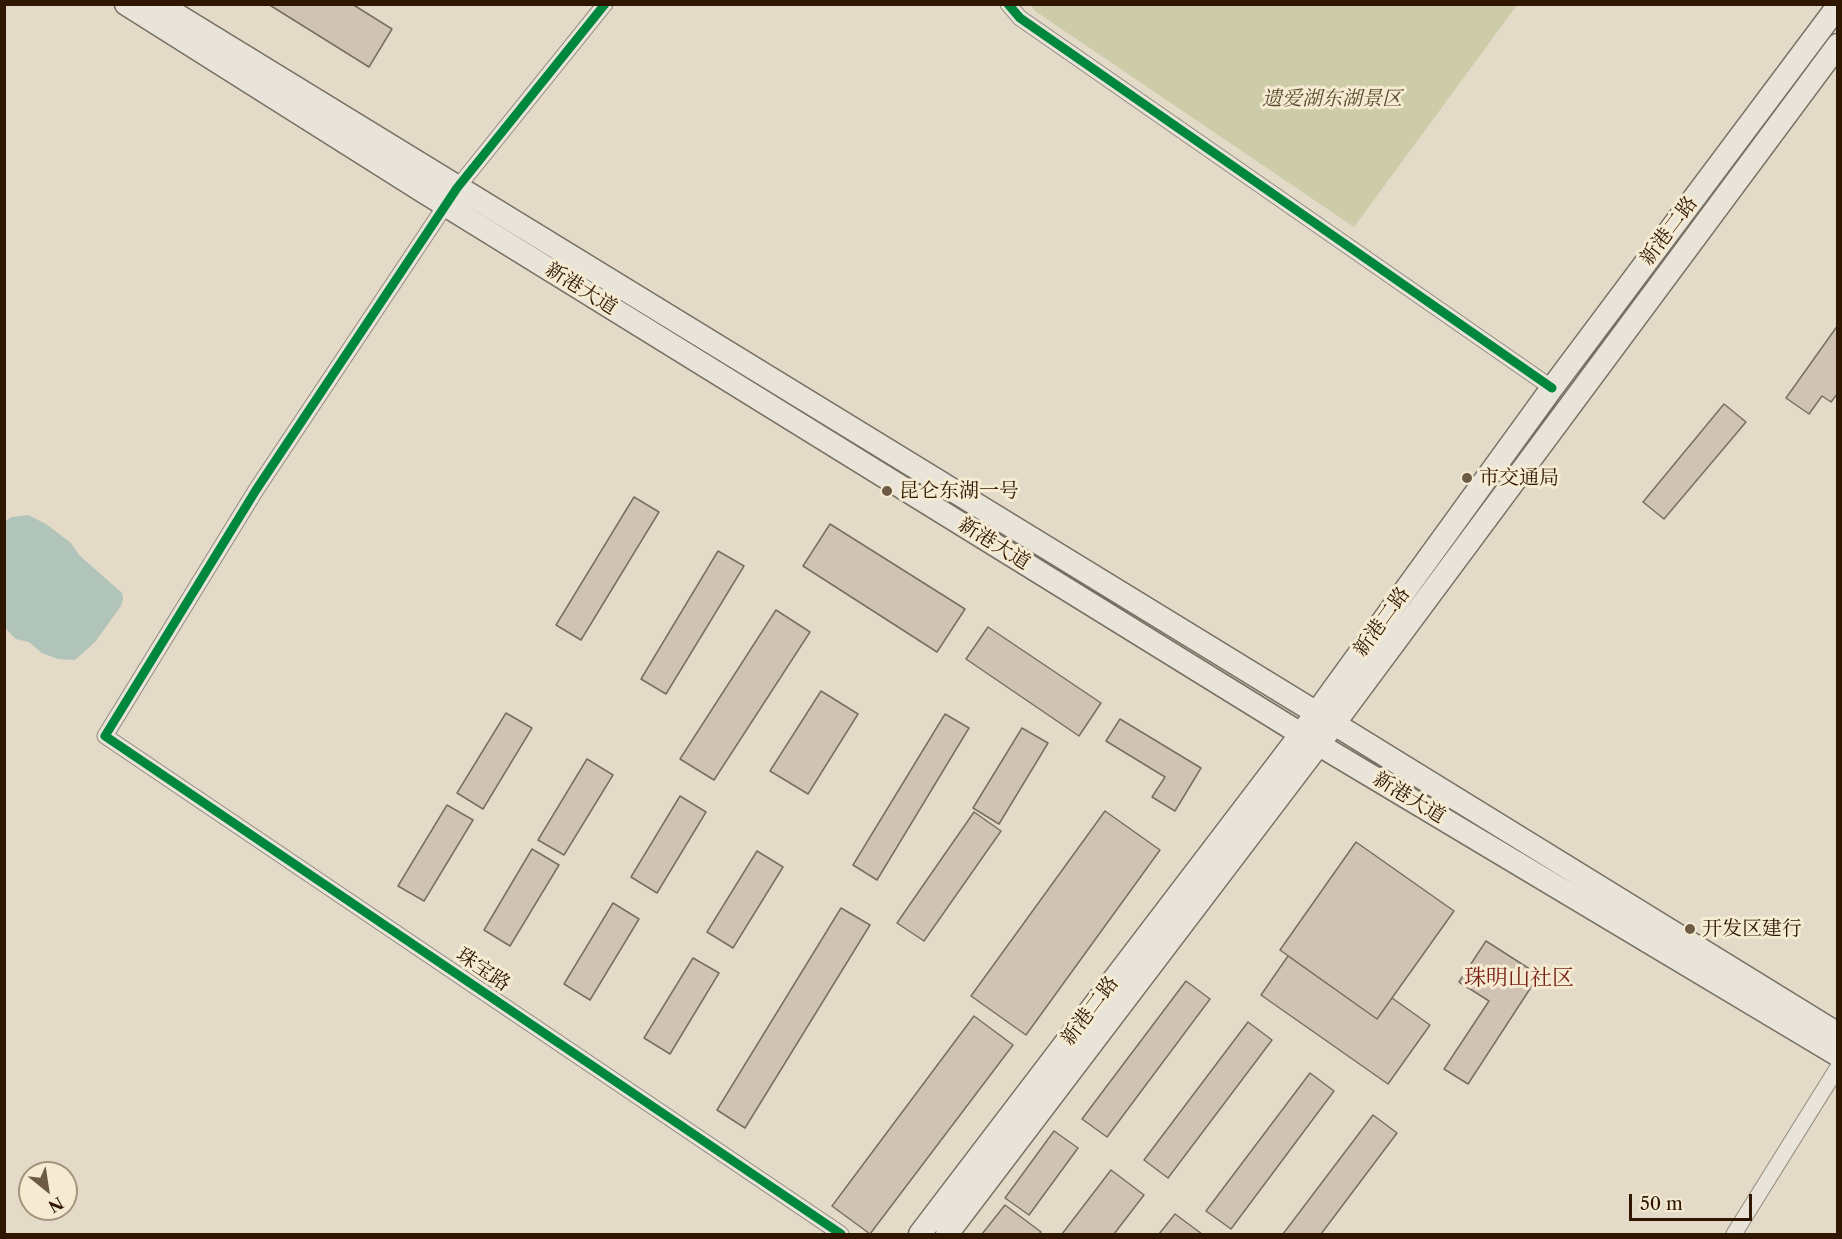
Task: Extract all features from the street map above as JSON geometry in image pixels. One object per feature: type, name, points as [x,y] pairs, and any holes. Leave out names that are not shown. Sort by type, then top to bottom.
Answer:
[{"type":"main road","name":"新港大道","points":[[126,4],[1324,718],[1838,1034]]},
{"type":"main road","name":"新港大道","points":[[159,4],[452,197],[1310,739],[1838,1055]]},
{"type":"main road","name":"新港二路","points":[[947,1234],[1310,739],[1552,388],[1838,6]]},
{"type":"main road","name":"新港二路","points":[[1324,718],[1838,45]]},
{"type":"main road","name":"新港二路","points":[[920,1234],[1310,739]]},
{"type":"street","points":[[452,197],[605,4]]},
{"type":"street","points":[[1008,4],[1020,18],[1552,388]]},
{"type":"street","name":"珠宝路","points":[[452,197],[256,490],[105,736],[841,1234]]},
{"type":"street","points":[[1734,1234],[1838,1067]]},
{"type":"green space","name":"遗爱湖东湖景区","points":[[1031,5],[1517,5],[1354,227],[1035,11]]},
{"type":"shaded area","points":[[28,515],[46,524],[71,543],[79,555],[122,593],[121,606],[95,642],[75,660],[58,659],[42,653],[29,642],[16,639],[5,628],[5,521],[12,517]]},
{"type":"building","points":[[268,4],[352,4],[392,29],[369,67]]},
{"type":"building","points":[[1838,325],[1838,393],[1831,402],[1822,396],[1809,414],[1786,398]]},
{"type":"building","points":[[1724,404],[1746,422],[1664,519],[1643,502]]},
{"type":"building","points":[[634,497],[659,512],[581,640],[556,625]]},
{"type":"building","points":[[830,524],[965,609],[937,652],[803,566]]},
{"type":"building","points":[[718,551],[744,566],[666,694],[641,679]]},
{"type":"building","points":[[776,610],[810,632],[714,780],[680,759]]},
{"type":"building","points":[[988,627],[1101,703],[1079,736],[966,659]]},
{"type":"building","points":[[821,691],[858,714],[808,794],[770,771]]},
{"type":"building","points":[[506,713],[532,728],[483,809],[457,793]]},
{"type":"building","points":[[945,714],[969,728],[877,880],[853,865]]},
{"type":"building","points":[[1120,719],[1201,768],[1175,811],[1152,797],[1165,777],[1106,741]]},
{"type":"building","points":[[1022,728],[1048,743],[999,824],[973,808]]},
{"type":"building","points":[[587,759],[613,775],[564,855],[538,840]]},
{"type":"building","points":[[680,796],[706,812],[657,893],[631,877]]},
{"type":"building","points":[[447,805],[473,820],[424,901],[398,886]]},
{"type":"building","points":[[1105,811],[1160,850],[1026,1035],[971,996]]},
{"type":"building","points":[[974,812],[1001,831],[924,941],[897,923]]},
{"type":"building","points":[[1356,842],[1454,911],[1377,1019],[1280,950]]},
{"type":"building","points":[[532,849],[559,865],[510,946],[484,930]]},
{"type":"building","points":[[757,851],[783,867],[733,948],[707,932]]},
{"type":"building","points":[[613,903],[639,919],[590,1000],[564,984]]},
{"type":"building","points":[[841,908],[870,925],[745,1128],[717,1110]]},
{"type":"building","points":[[1486,941],[1539,975],[1468,1084],[1444,1069],[1489,1001],[1459,982]]},
{"type":"building","points":[[1288,956],[1377,1019],[1392,998],[1430,1025],[1388,1084],[1261,995]]},
{"type":"building","points":[[693,958],[719,973],[670,1054],[644,1038]]},
{"type":"building","points":[[1186,981],[1210,999],[1107,1137],[1082,1119]]},
{"type":"building","points":[[974,1016],[1013,1045],[870,1234],[832,1206]]},
{"type":"building","points":[[1248,1022],[1272,1040],[1168,1178],[1144,1160]]},
{"type":"building","points":[[1310,1073],[1334,1091],[1231,1229],[1206,1211]]},
{"type":"building","points":[[1373,1115],[1397,1133],[1321,1234],[1283,1234]]},
{"type":"building","points":[[1054,1131],[1078,1148],[1029,1215],[1005,1198]]},
{"type":"building","points":[[1111,1170],[1144,1195],[1114,1234],[1062,1234]]},
{"type":"building","points":[[1005,1205],[1041,1232],[1039,1234],[982,1234]]},
{"type":"building","points":[[1175,1214],[1202,1234],[1159,1234]]},
{"type":"cycle path","points":[[605,4],[457,188],[256,490],[105,736],[841,1234]]},
{"type":"cycle path","points":[[1008,4],[1020,18],[1552,388]]},
{"type":"place","name":"市交通局","points":[[1467,478]]},
{"type":"place","name":"昆仑东湖一号","points":[[887,491]]},
{"type":"place","name":"开发区建行","points":[[1690,929]]},
{"type":"district","name":"珠明山社区","points":[[1519,979]]}]
